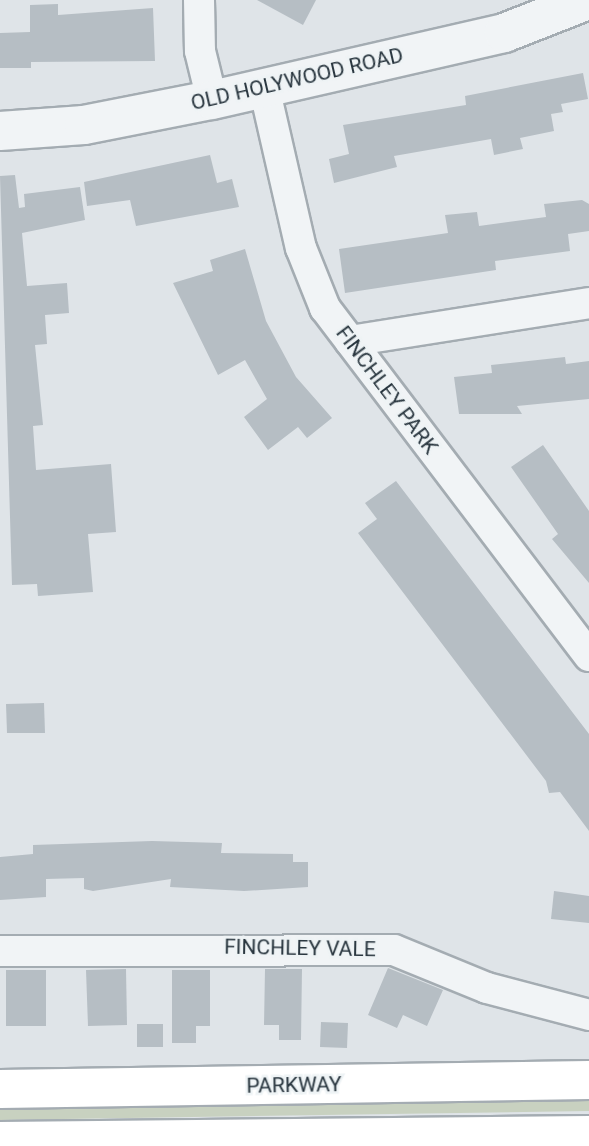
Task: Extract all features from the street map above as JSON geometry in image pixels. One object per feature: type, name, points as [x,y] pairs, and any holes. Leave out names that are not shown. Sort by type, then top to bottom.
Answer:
[{"type":"highway","name":"PARKWAY","points":[[0,1089],[589,1080]]},
{"type":"highway","points":[[0,1141],[589,1135]]},
{"type":"street","points":[[199,0],[200,51],[212,100]]},
{"type":"street","name":"OLD HOLYWOOD ROAD","points":[[0,131],[84,125],[212,100],[504,33],[588,0]]},
{"type":"street","name":"FINCHLEY PARK","points":[[264,87],[312,285],[350,341],[589,656]]},
{"type":"street","points":[[350,341],[589,303]]},
{"type":"street","name":"FINCHLEY VALE","points":[[0,951],[394,950],[487,988],[589,1015]]},
{"type":"green space","points":[[589,1096],[589,1111],[0,1120],[0,1100]]},
{"type":"building","points":[[257,0],[316,0],[303,25]]},
{"type":"building","points":[[58,4],[58,15],[153,8],[155,61],[31,62],[31,68],[0,68],[0,33],[30,32],[30,5]]},
{"type":"building","points":[[583,73],[588,99],[561,104],[563,112],[551,114],[554,131],[520,138],[523,149],[494,155],[491,139],[394,156],[397,167],[334,183],[329,159],[349,154],[343,125],[466,105],[465,96]]},
{"type":"building","points":[[210,155],[217,183],[232,179],[239,207],[136,226],[130,200],[87,206],[84,182]]},
{"type":"building","points":[[15,175],[19,208],[25,207],[24,194],[80,187],[85,220],[22,233],[27,286],[67,283],[69,313],[45,315],[47,344],[35,345],[43,425],[33,426],[36,470],[111,464],[116,532],[88,534],[93,592],[38,596],[37,584],[12,585],[0,176]]},
{"type":"building","points":[[582,200],[589,204],[589,231],[568,234],[570,251],[495,261],[496,270],[345,293],[339,249],[448,233],[445,215],[477,212],[479,226],[546,217],[544,204]]},
{"type":"building","points":[[245,249],[266,321],[296,377],[332,418],[307,438],[298,427],[268,450],[244,417],[267,399],[245,360],[218,375],[173,283],[213,271],[210,260]]},
{"type":"building","points":[[565,357],[566,364],[589,361],[589,399],[517,406],[522,414],[459,414],[454,377],[492,373],[491,365]]},
{"type":"building","points":[[543,445],[589,511],[589,583],[552,539],[558,534],[511,467]]},
{"type":"building","points":[[396,481],[589,734],[589,831],[560,792],[549,793],[546,781],[358,533],[377,519],[365,503]]},
{"type":"building","points":[[44,703],[45,733],[7,733],[6,704]]},
{"type":"building","points":[[152,841],[222,843],[221,853],[293,854],[293,862],[308,862],[308,887],[244,891],[170,887],[171,879],[93,891],[84,889],[84,878],[46,879],[46,897],[0,900],[0,857],[33,854],[33,845]]},
{"type":"building","points":[[554,891],[589,896],[589,923],[551,919]]},
{"type":"building","points":[[388,968],[443,990],[427,1026],[403,1015],[397,1028],[368,1015]]},
{"type":"building","points":[[126,969],[127,1025],[88,1026],[86,970]]},
{"type":"building","points":[[265,969],[302,969],[301,1040],[279,1040],[279,1025],[264,1025]]},
{"type":"building","points":[[6,970],[46,970],[46,1026],[6,1026]]},
{"type":"building","points":[[172,970],[210,970],[210,1026],[196,1026],[196,1043],[172,1043]]},
{"type":"building","points":[[321,1022],[348,1023],[347,1048],[320,1047]]},
{"type":"building","points":[[137,1024],[163,1024],[163,1047],[137,1047]]}]
